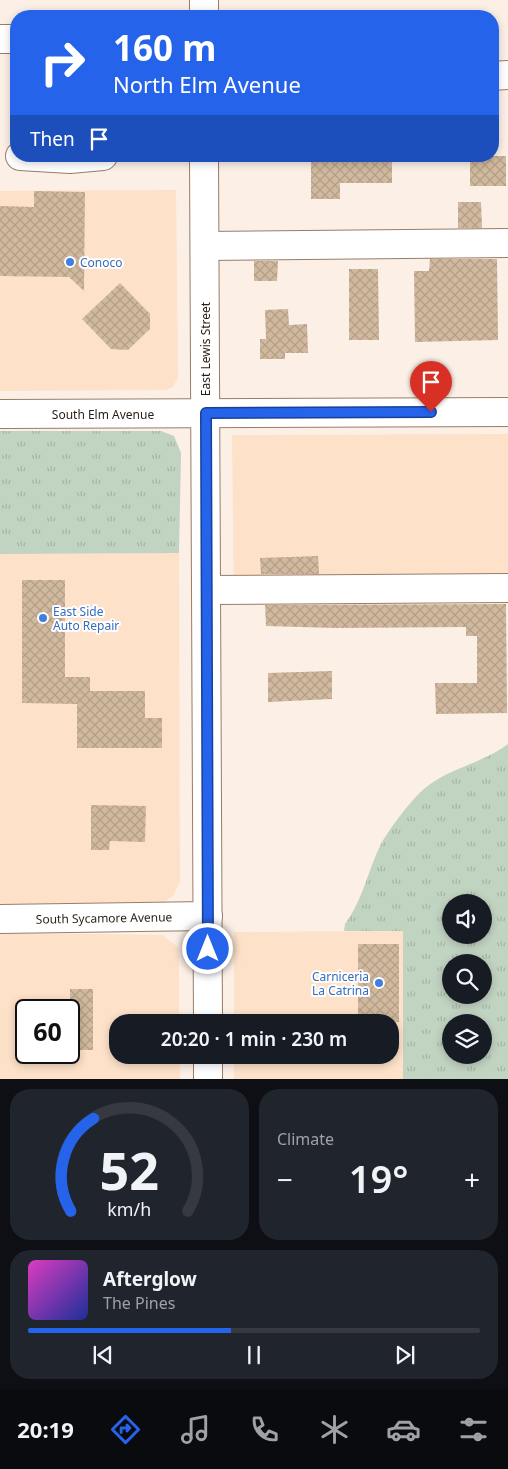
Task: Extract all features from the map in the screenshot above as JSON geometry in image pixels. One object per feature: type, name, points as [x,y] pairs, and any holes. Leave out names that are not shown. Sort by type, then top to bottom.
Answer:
[{"type":"main road","name":"East Lewis Street","points":[[204,162],[208,1014]]},
{"type":"main road","points":[[205,246],[508,243]]},
{"type":"main road","name":"South Elm Avenue","points":[[0,414],[508,412]]},
{"type":"main road","points":[[207,590],[508,588]]},
{"type":"main road","name":"South Sycamore Avenue","points":[[0,919],[208,916]]},
{"type":"main road","points":[[208,1064],[208,1079]]},
{"type":"shaded area","points":[[176,190],[178,377],[173,387],[166,390],[0,391],[0,191]]},
{"type":"shaded area","points":[[508,434],[508,595],[234,600],[232,435]]},
{"type":"shaded area","points":[[179,553],[180,881],[173,896],[152,911],[0,909],[0,554]]},
{"type":"shaded area","points":[[403,931],[403,1079],[234,1079],[234,1064],[399,1064],[399,1014],[234,1014],[234,932]]},
{"type":"shaded area","points":[[0,933],[162,935],[179,948],[179,1014],[109,1014],[109,1064],[180,1064],[180,1079],[0,1079]]},
{"type":"green space","points":[[0,431],[161,431],[174,436],[181,453],[179,553],[0,554]]},
{"type":"green space","points":[[508,744],[508,1079],[403,1079],[403,931],[344,931],[345,924],[361,895],[381,844],[395,822],[413,800],[433,782],[487,757]]},
{"type":"building","points":[[499,156],[506,156],[506,186],[470,186],[470,162],[499,162]]},
{"type":"building","points":[[311,162],[392,162],[392,183],[340,183],[340,199],[311,199]]},
{"type":"building","points":[[34,191],[85,192],[84,291],[69,277],[0,276],[0,206],[34,207]]},
{"type":"building","points":[[458,202],[481,202],[482,228],[458,228]]},
{"type":"building","points":[[430,259],[497,259],[498,340],[415,342],[414,271],[429,271]]},
{"type":"building","points":[[254,261],[278,261],[277,281],[254,281]]},
{"type":"building","points":[[349,269],[378,269],[379,340],[349,340]]},
{"type":"building","name":"Conoco","points":[[120,283],[150,314],[150,329],[128,350],[111,349],[82,319]]},
{"type":"building","points":[[288,309],[289,325],[307,324],[308,353],[285,353],[285,359],[260,359],[260,339],[266,339],[265,310]]},
{"type":"building","points":[[318,556],[319,574],[261,574],[260,558]]},
{"type":"building","points":[[22,580],[65,580],[65,677],[90,677],[90,691],[145,691],[145,718],[162,718],[162,748],[77,748],[77,704],[22,703]]},
{"type":"building","points":[[506,604],[507,713],[436,714],[435,683],[477,683],[477,636],[466,636],[466,627],[335,628],[266,626],[265,605]]},
{"type":"building","points":[[332,671],[332,699],[268,702],[268,673]]},
{"type":"building","points":[[91,805],[146,806],[145,842],[110,841],[109,850],[91,850]]},
{"type":"building","name":"Carniceria La Catrina","points":[[358,944],[399,944],[399,1014],[358,1014]]},
{"type":"building","points":[[70,989],[93,989],[93,1050],[80,1050],[80,999],[70,999]]},
{"type":"place","name":"Conoco","points":[[70,262]]},
{"type":"place","name":"East Side Auto Repair","points":[[43,618]]},
{"type":"place","name":"Carniceria La Catrina","points":[[379,983]]},
{"type":"route","points":[[208,949],[206,413],[431,412]]}]
